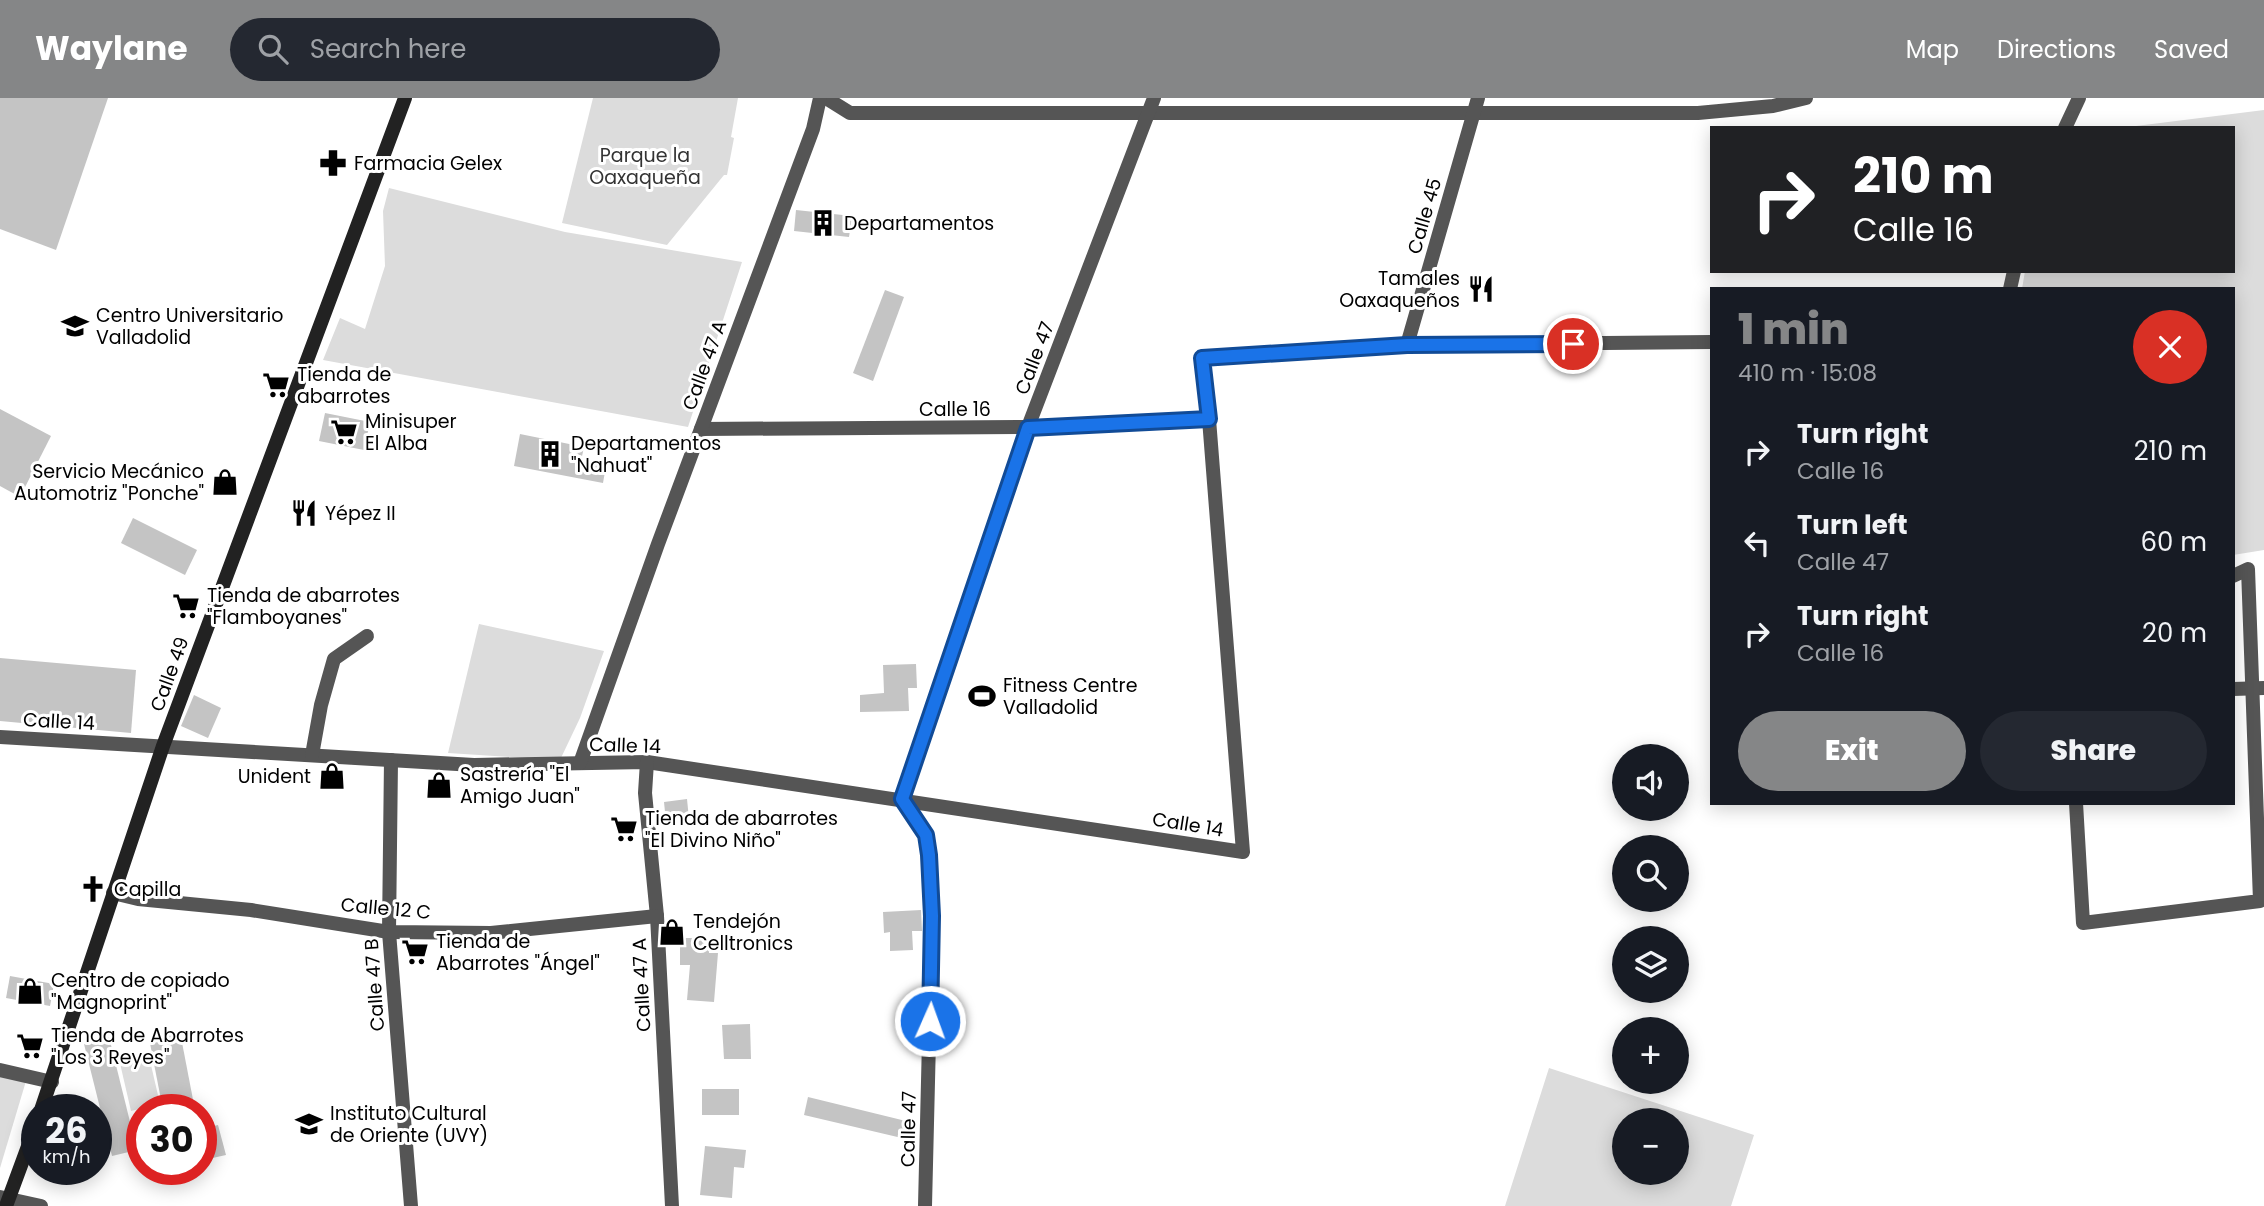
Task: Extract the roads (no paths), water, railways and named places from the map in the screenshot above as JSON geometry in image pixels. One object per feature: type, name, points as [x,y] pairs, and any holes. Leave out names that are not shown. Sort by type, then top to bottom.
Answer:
[{"type":"street","name":"Calle 49","points":[[47,1094],[163,746],[405,98]]},
{"type":"street","name":"Calle 47 A","points":[[580,762],[813,129],[820,98]]},
{"type":"street","points":[[826,98],[850,113],[1149,114],[1476,105],[1698,113],[1806,98]]},
{"type":"street","name":"Calle 47","points":[[925,1206],[932,916],[926,835],[902,799],[1028,428],[1154,98]]},
{"type":"street","points":[[2066,126],[2079,98]]},
{"type":"street","name":"Calle 45","points":[[1407,345],[1476,105]]},
{"type":"street","points":[[1209,419],[1202,358],[1407,345],[1710,342]]},
{"type":"street","name":"Calle 14","points":[[0,737],[474,765],[647,762],[1243,852],[1209,419]]},
{"type":"street","name":"Calle 16","points":[[701,429],[1028,428],[1209,419]]},
{"type":"street","points":[[2076,805],[2083,923],[2260,901],[2259,688],[2248,569],[2235,575]]},
{"type":"street","points":[[312,755],[321,705],[334,659],[367,636]]},
{"type":"street","points":[[2235,689],[2259,688]]},
{"type":"street","name":"Calle 47 B","points":[[391,760],[389,932],[411,1206]]},
{"type":"street","name":"Calle 47 A","points":[[647,762],[645,793],[657,916],[672,1206]]},
{"type":"street","points":[[924,803],[926,835]]},
{"type":"street","name":"Calle 12 C","points":[[113,893],[138,899],[251,910],[389,932],[491,933],[657,916]]},
{"type":"street","points":[[0,1070],[51,1082]]},
{"type":"street","points":[[21,1162],[5,1201],[41,1206]]},
{"type":"place","name":"Farmacia Gelex","points":[[333,163]]},
{"type":"place","name":"Departamentos","points":[[823,223]]},
{"type":"place","name":"Tamales Oaxaqueños","points":[[1481,289]]},
{"type":"place","name":"Centro Universitario Valladolid","points":[[75,326]]},
{"type":"place","name":"Tienda de abarrotes","points":[[276,385]]},
{"type":"place","name":"Minisuper El Alba","points":[[344,432]]},
{"type":"place","name":"Departamentos \"Nahuat\"","points":[[550,454]]},
{"type":"place","name":"Servicio Mecánico Automotriz \"Ponche\"","points":[[225,482]]},
{"type":"place","name":"Yépez II","points":[[304,513]]},
{"type":"place","name":"Tienda de abarrotes \"Flamboyanes\"","points":[[186,606]]},
{"type":"place","name":"Fitness Centre Valladolid","points":[[982,696]]},
{"type":"place","name":"Unident","points":[[332,776]]},
{"type":"place","name":"Sastrería \"El Amigo Juan\"","points":[[439,785]]},
{"type":"place","name":"Tienda de abarrotes \"El Divino Niño\"","points":[[624,829]]},
{"type":"place","name":"Capilla","points":[[93,889]]},
{"type":"place","name":"Tendejón Celltronics","points":[[672,932]]},
{"type":"place","name":"Tienda de Abarrotes \"Ángel\"","points":[[415,952]]},
{"type":"place","name":"Centro de copiado \"Magnoprint\"","points":[[30,991]]},
{"type":"place","name":"Tienda de Abarrotes \"Los 3 Reyes\"","points":[[30,1046]]},
{"type":"place","name":"Instituto Cultural de Oriente (UVY)","points":[[309,1124]]},
{"type":"park label","name":"Parque la Oaxaqueña","points":[[645,166]]}]
